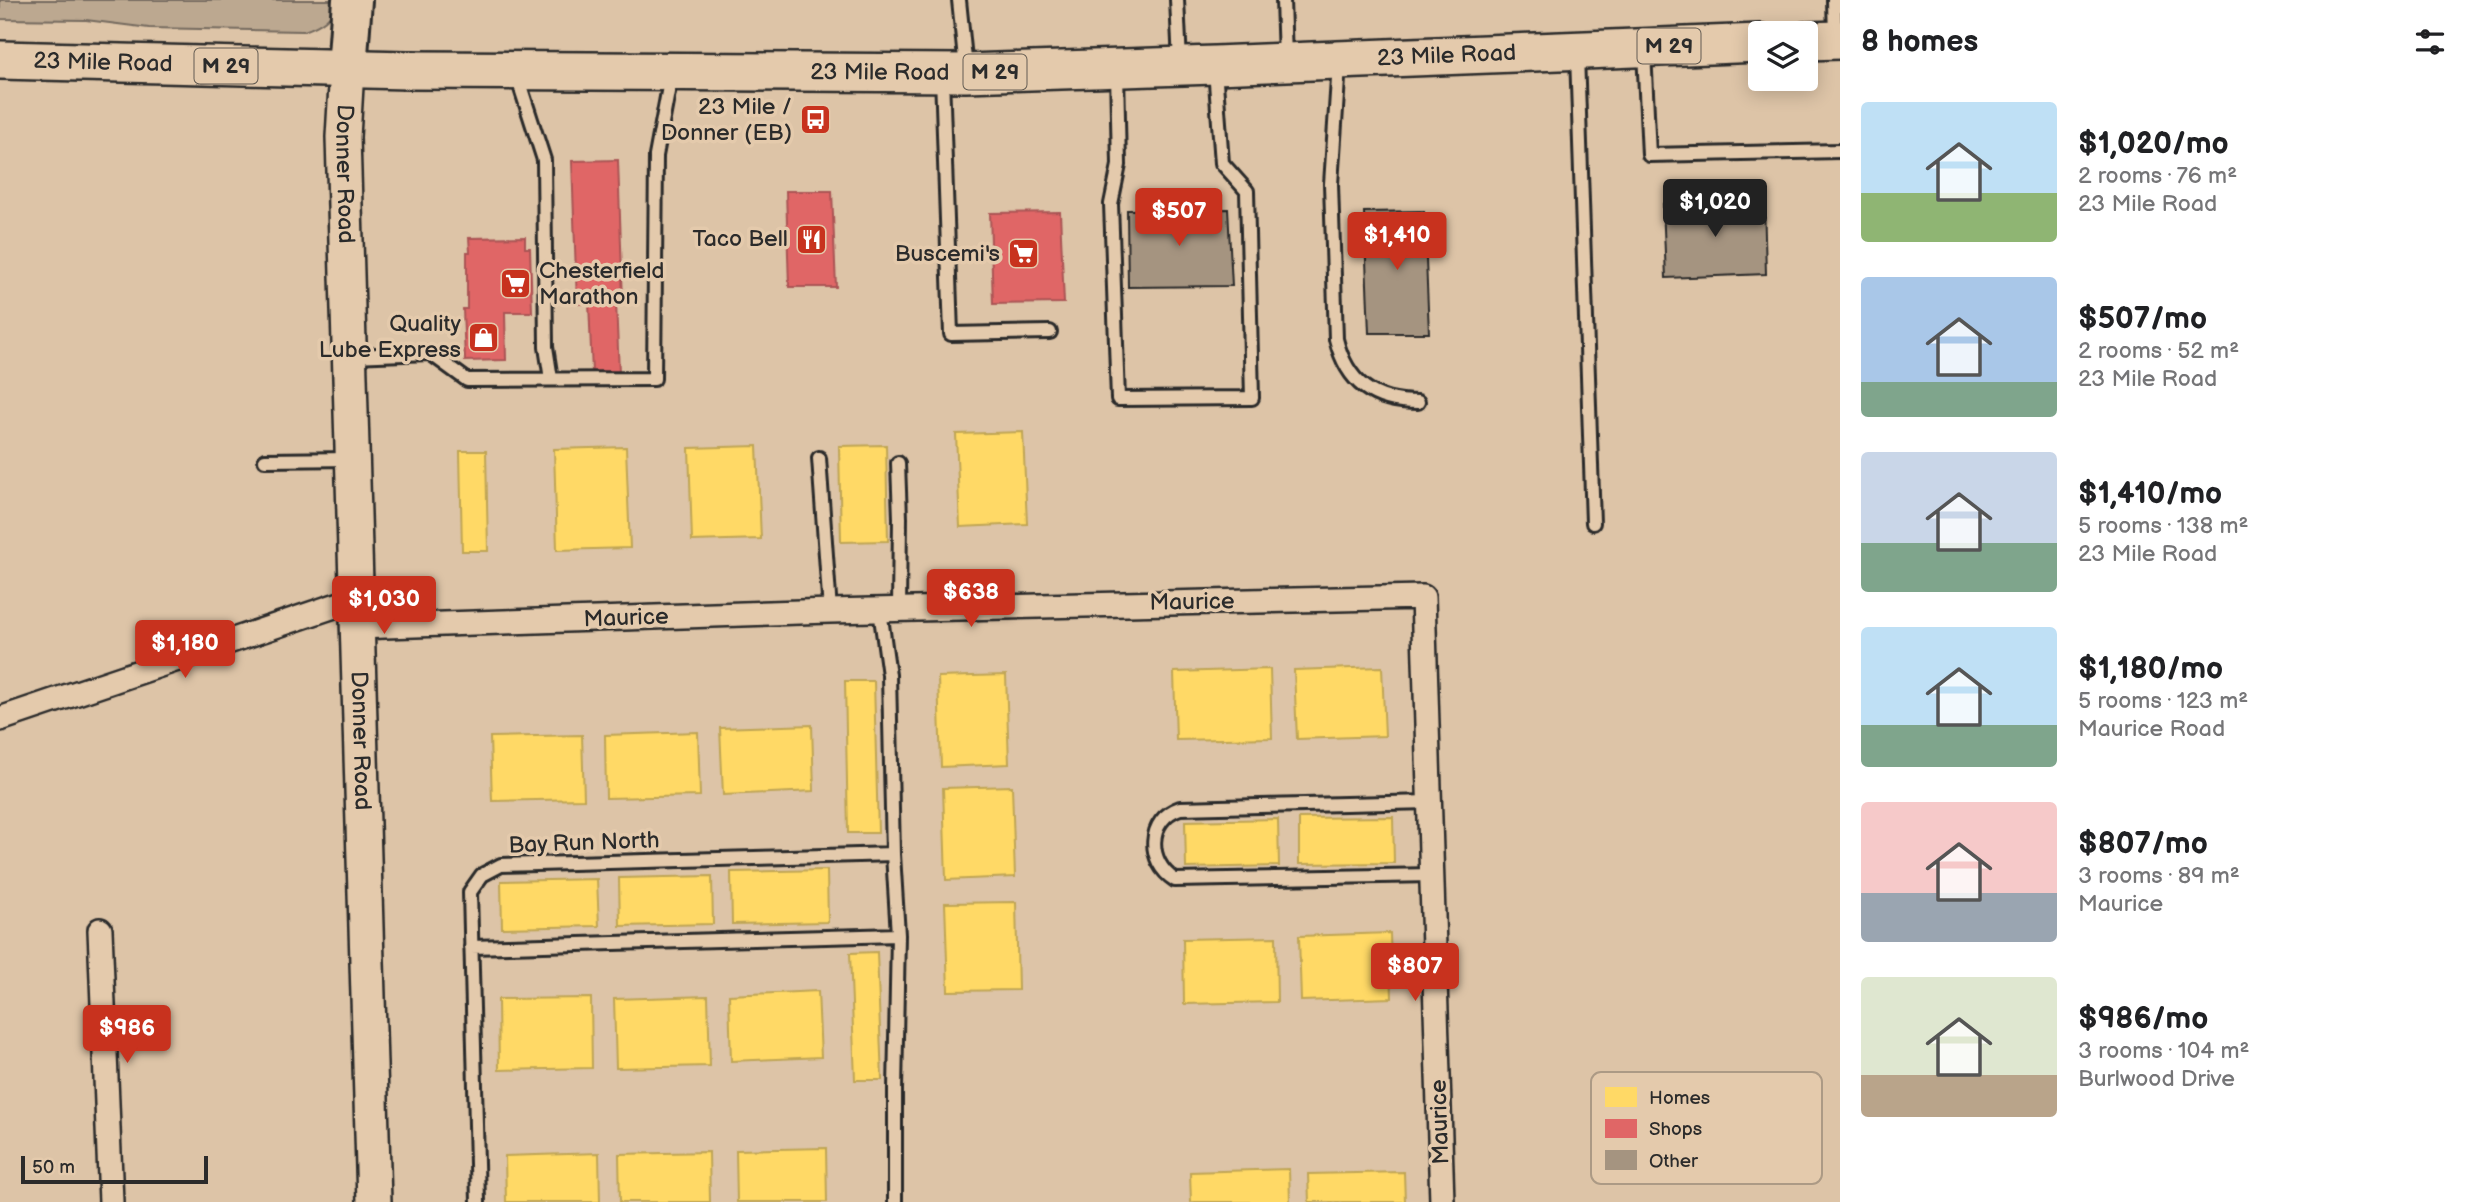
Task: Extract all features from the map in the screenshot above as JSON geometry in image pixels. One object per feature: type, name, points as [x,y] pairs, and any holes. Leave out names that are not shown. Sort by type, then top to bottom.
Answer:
[{"type":"highway","points":[[347,69],[352,0]]},
{"type":"main road","name":"23 Mile Road","points":[[0,60],[516,72],[954,72],[1197,66],[1748,43]]},
{"type":"street","name":"Donner Road","points":[[347,69],[343,137],[374,1202]]},
{"type":"street","name":"Maurice","points":[[0,719],[356,613],[830,611],[1423,597],[1442,1202]]},
{"type":"street","points":[[100,930],[111,1202]]},
{"type":"lane","points":[[960,0],[954,72],[951,334],[1050,332]]},
{"type":"lane","points":[[1117,68],[1119,165],[1111,204],[1118,399],[1252,398],[1247,191],[1222,163],[1177,0]]},
{"type":"lane","points":[[1283,0],[1285,62]]},
{"type":"lane","points":[[1827,41],[1833,0]]},
{"type":"lane","points":[[1644,47],[1649,155],[1840,151]]},
{"type":"lane","points":[[1577,50],[1593,523]]},
{"type":"lane","points":[[1339,60],[1332,184],[1336,339],[1341,359],[1354,379],[1374,394],[1397,402],[1418,402]]},
{"type":"lane","points":[[516,72],[544,160],[546,347],[551,379]]},
{"type":"lane","points":[[349,356],[430,354],[467,380],[654,379],[656,156],[671,72]]},
{"type":"lane","points":[[819,458],[830,611]]},
{"type":"lane","points":[[265,460],[352,459]]},
{"type":"lane","points":[[895,1202],[898,935],[893,854],[889,609],[900,518],[898,463]]},
{"type":"lane","points":[[1430,802],[1180,808],[1166,813],[1160,823],[1153,853],[1158,864],[1175,880],[1433,875]]},
{"type":"lane","name":"Bay Run North","points":[[478,1202],[470,892],[482,875],[502,865],[893,854]]},
{"type":"lane","points":[[471,947],[898,935]]},
{"type":"shaded area","points":[[0,0],[338,0],[326,20],[304,31],[149,28],[86,20],[0,19]]},
{"type":"building: Homes","points":[[1023,432],[1027,524],[960,527],[956,434]]},
{"type":"building: Homes","points":[[886,445],[888,541],[841,542],[839,446]]},
{"type":"building: Homes","points":[[757,446],[761,539],[692,541],[689,448]]},
{"type":"building: Homes","points":[[626,447],[630,548],[557,550],[554,449]]},
{"type":"building: Homes","points":[[460,451],[486,451],[488,551],[462,551]]},
{"type":"building: Homes","points":[[1382,667],[1385,736],[1297,739],[1294,670]]},
{"type":"building: Homes","points":[[1270,669],[1272,738],[1176,740],[1174,672]]},
{"type":"building: Homes","points":[[1006,675],[1009,764],[941,767],[938,677]]},
{"type":"building: Homes","points":[[845,681],[874,681],[878,833],[848,833]]},
{"type":"building: Homes","points":[[812,725],[814,791],[723,795],[720,728]]},
{"type":"building: Homes","points":[[698,732],[700,796],[606,798],[605,735]]},
{"type":"building: Homes","points":[[582,735],[584,799],[492,801],[490,737]]},
{"type":"building: Homes","points":[[1012,786],[1015,877],[946,880],[943,788]]},
{"type":"building: Homes","points":[[1393,817],[1394,863],[1299,864],[1299,818]]},
{"type":"building: Homes","points":[[1278,819],[1279,866],[1186,868],[1185,821]]},
{"type":"building: Homes","points":[[827,870],[828,922],[732,924],[731,872]]},
{"type":"building: Homes","points":[[712,876],[713,924],[620,926],[619,878]]},
{"type":"building: Homes","points":[[597,879],[599,926],[502,928],[501,881]]},
{"type":"building: Homes","points":[[1016,902],[1018,990],[948,991],[945,903]]},
{"type":"building: Homes","points":[[1390,933],[1392,998],[1301,1001],[1299,936]]},
{"type":"building: Homes","points":[[1276,937],[1277,1002],[1184,1004],[1183,939]]},
{"type":"building: Homes","points":[[877,952],[882,1080],[855,1080],[850,953]]},
{"type":"building: Homes","points":[[818,991],[821,1057],[731,1061],[729,995]]},
{"type":"building: Homes","points":[[708,996],[710,1066],[616,1068],[614,999]]},
{"type":"building: Homes","points":[[591,998],[592,1068],[499,1070],[498,999]]},
{"type":"building: Homes","points":[[826,1148],[827,1202],[737,1202],[736,1150]]},
{"type":"building: Homes","points":[[709,1152],[710,1202],[620,1202],[619,1154]]},
{"type":"building: Homes","points":[[599,1153],[600,1202],[506,1202],[505,1156]]},
{"type":"building: Homes","points":[[1289,1169],[1290,1202],[1191,1202],[1190,1172]]},
{"type":"building: Homes","points":[[1404,1172],[1405,1202],[1309,1202],[1308,1174]]},
{"type":"building: Shops","points":[[618,160],[623,302],[616,302],[619,373],[592,373],[589,303],[577,304],[572,161]]},
{"type":"building: Shops","name":"Taco Bell","points":[[786,191],[832,191],[836,287],[789,287]]},
{"type":"building: Shops","points":[[1060,212],[1064,303],[993,304],[990,213]]},
{"type":"building: Shops","points":[[525,237],[525,248],[530,248],[532,312],[505,312],[506,360],[465,361],[463,309],[467,309],[469,238]]},
{"type":"building: Other","points":[[1764,200],[1766,274],[1666,278],[1663,204]]},
{"type":"building: Other","points":[[1228,209],[1232,286],[1128,287],[1127,210]]},
{"type":"building: Other","points":[[1424,211],[1429,333],[1369,333],[1364,212]]},
{"type":"place","name":"23 Mile / Donner (EB)","points":[[815,120]]},
{"type":"place","name":"Taco Bell","points":[[811,239]]},
{"type":"place","name":"Buscemi's","points":[[1023,254]]},
{"type":"place","name":"Chesterfield Marathon","points":[[516,284]]},
{"type":"place","name":"Quality Lube Express","points":[[484,337]]}]
